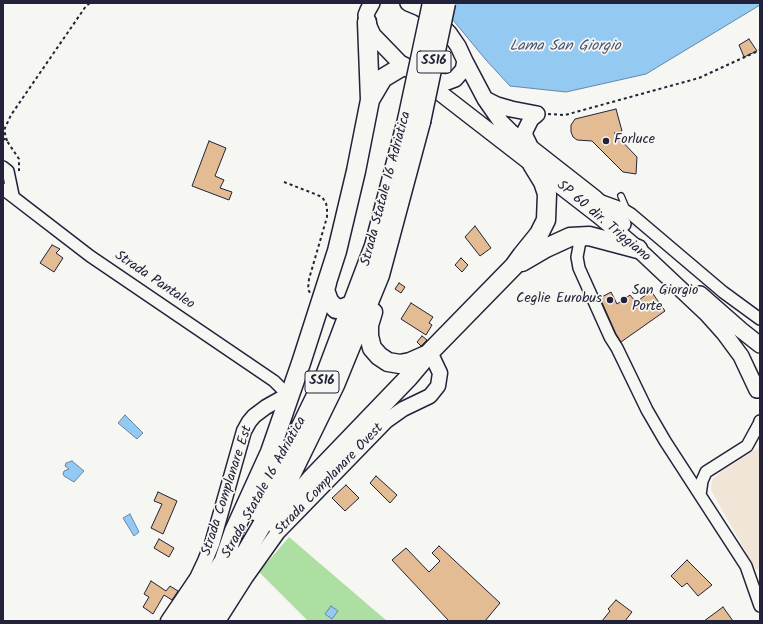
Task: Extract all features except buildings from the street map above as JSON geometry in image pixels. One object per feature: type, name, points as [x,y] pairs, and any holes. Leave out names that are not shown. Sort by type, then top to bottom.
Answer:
[{"type":"highway","name":"Strada Statale 16 Adriatica","points":[[185,621],[231,563],[297,463],[335,385],[380,275],[414,121],[432,3]]},
{"type":"highway","name":"Strada Statale 16 Adriatica","points":[[202,621],[251,519],[292,445],[323,381],[374,246],[414,121],[446,3]]},
{"type":"highway","name":"SS16","points":[[336,309],[329,301],[325,290],[356,171],[370,100],[366,11]]},
{"type":"highway","points":[[370,100],[383,78],[402,66]]},
{"type":"highway","name":"SS16","points":[[231,563],[255,548],[311,478],[514,266],[539,234],[546,220],[547,194],[543,182],[532,164]]},
{"type":"highway","points":[[514,266],[563,239],[581,236],[590,236],[638,249]]},
{"type":"highway","name":"SS16","points":[[380,275],[380,293],[369,325],[368,336],[372,348],[379,356],[388,362],[400,364],[410,362],[430,352]]},
{"type":"highway","name":"SS16","points":[[231,563],[234,531],[270,452],[289,396],[302,364],[312,327],[327,282]]},
{"type":"highway","points":[[312,327],[322,316],[336,309],[353,304]]},
{"type":"main road","points":[[408,3],[420,8],[449,33],[485,99],[501,122],[512,133],[595,198],[724,315],[760,345]]},
{"type":"main road","points":[[366,11],[373,34],[402,66],[423,78],[446,82],[455,79],[463,70],[465,61]]},
{"type":"main road","name":"SP 60 dir. Triggiano","points":[[423,78],[599,216],[638,249],[724,333],[741,356],[759,389]]},
{"type":"main road","points":[[485,99],[496,105],[537,114]]},
{"type":"main road","points":[[530,146],[525,136],[525,131],[531,119],[537,114]]},
{"type":"street","points":[[6,169],[13,195]]},
{"type":"street","name":"Strada Pantaleo","points":[[3,189],[13,195],[40,218],[90,256],[274,381],[289,396]]},
{"type":"street","points":[[595,198],[627,212],[647,227],[723,292],[760,319]]},
{"type":"street","points":[[581,236],[577,257],[582,275],[610,337],[665,441],[746,566],[760,606]]},
{"type":"street","name":"Strada Complanare Ovest","points":[[218,621],[246,577],[278,532],[386,421],[403,409],[430,396],[438,386],[440,373],[430,352]]},
{"type":"street","name":"Strada Complanare Est","points":[[168,621],[197,578],[212,544],[244,431],[254,416],[266,407],[282,398],[289,396]]},
{"type":"street","points":[[747,446],[760,421]]},
{"type":"street","points":[[682,467],[696,472],[706,472],[747,446],[760,441]]},
{"type":"street","points":[[700,495],[702,481],[706,472]]},
{"type":"lane","points":[[621,196],[627,212]]},
{"type":"path","points":[[6,141],[4,130],[11,115],[77,19],[90,3]]},
{"type":"path","points":[[537,114],[565,114],[699,78],[760,50]]},
{"type":"path","points":[[284,182],[315,194],[322,198],[326,203],[327,216],[309,279],[308,288],[313,296]]},
{"type":"shaded area","points":[[760,447],[760,568],[756,570],[711,490],[712,480],[723,470]]},
{"type":"green space","points":[[289,537],[387,621],[308,621],[259,572]]},
{"type":"water","name":"Lama San Giorgio","points":[[428,3],[760,3],[760,5],[646,74],[566,92],[510,86],[453,20]]},
{"type":"water","points":[[125,415],[143,433],[137,439],[118,423]]},
{"type":"water","points":[[72,461],[84,471],[74,482],[63,474],[64,471],[69,469],[65,466],[66,463]]},
{"type":"water","points":[[130,514],[139,532],[134,536],[123,518]]},
{"type":"water","points":[[331,606],[338,611],[332,619],[325,614]]},
{"type":"place","name":"Forluce","points":[[606,141]]},
{"type":"place","name":"Ceglie Eurobus","points":[[610,300]]},
{"type":"place","name":"San Giorgio Porte","points":[[624,300]]}]
